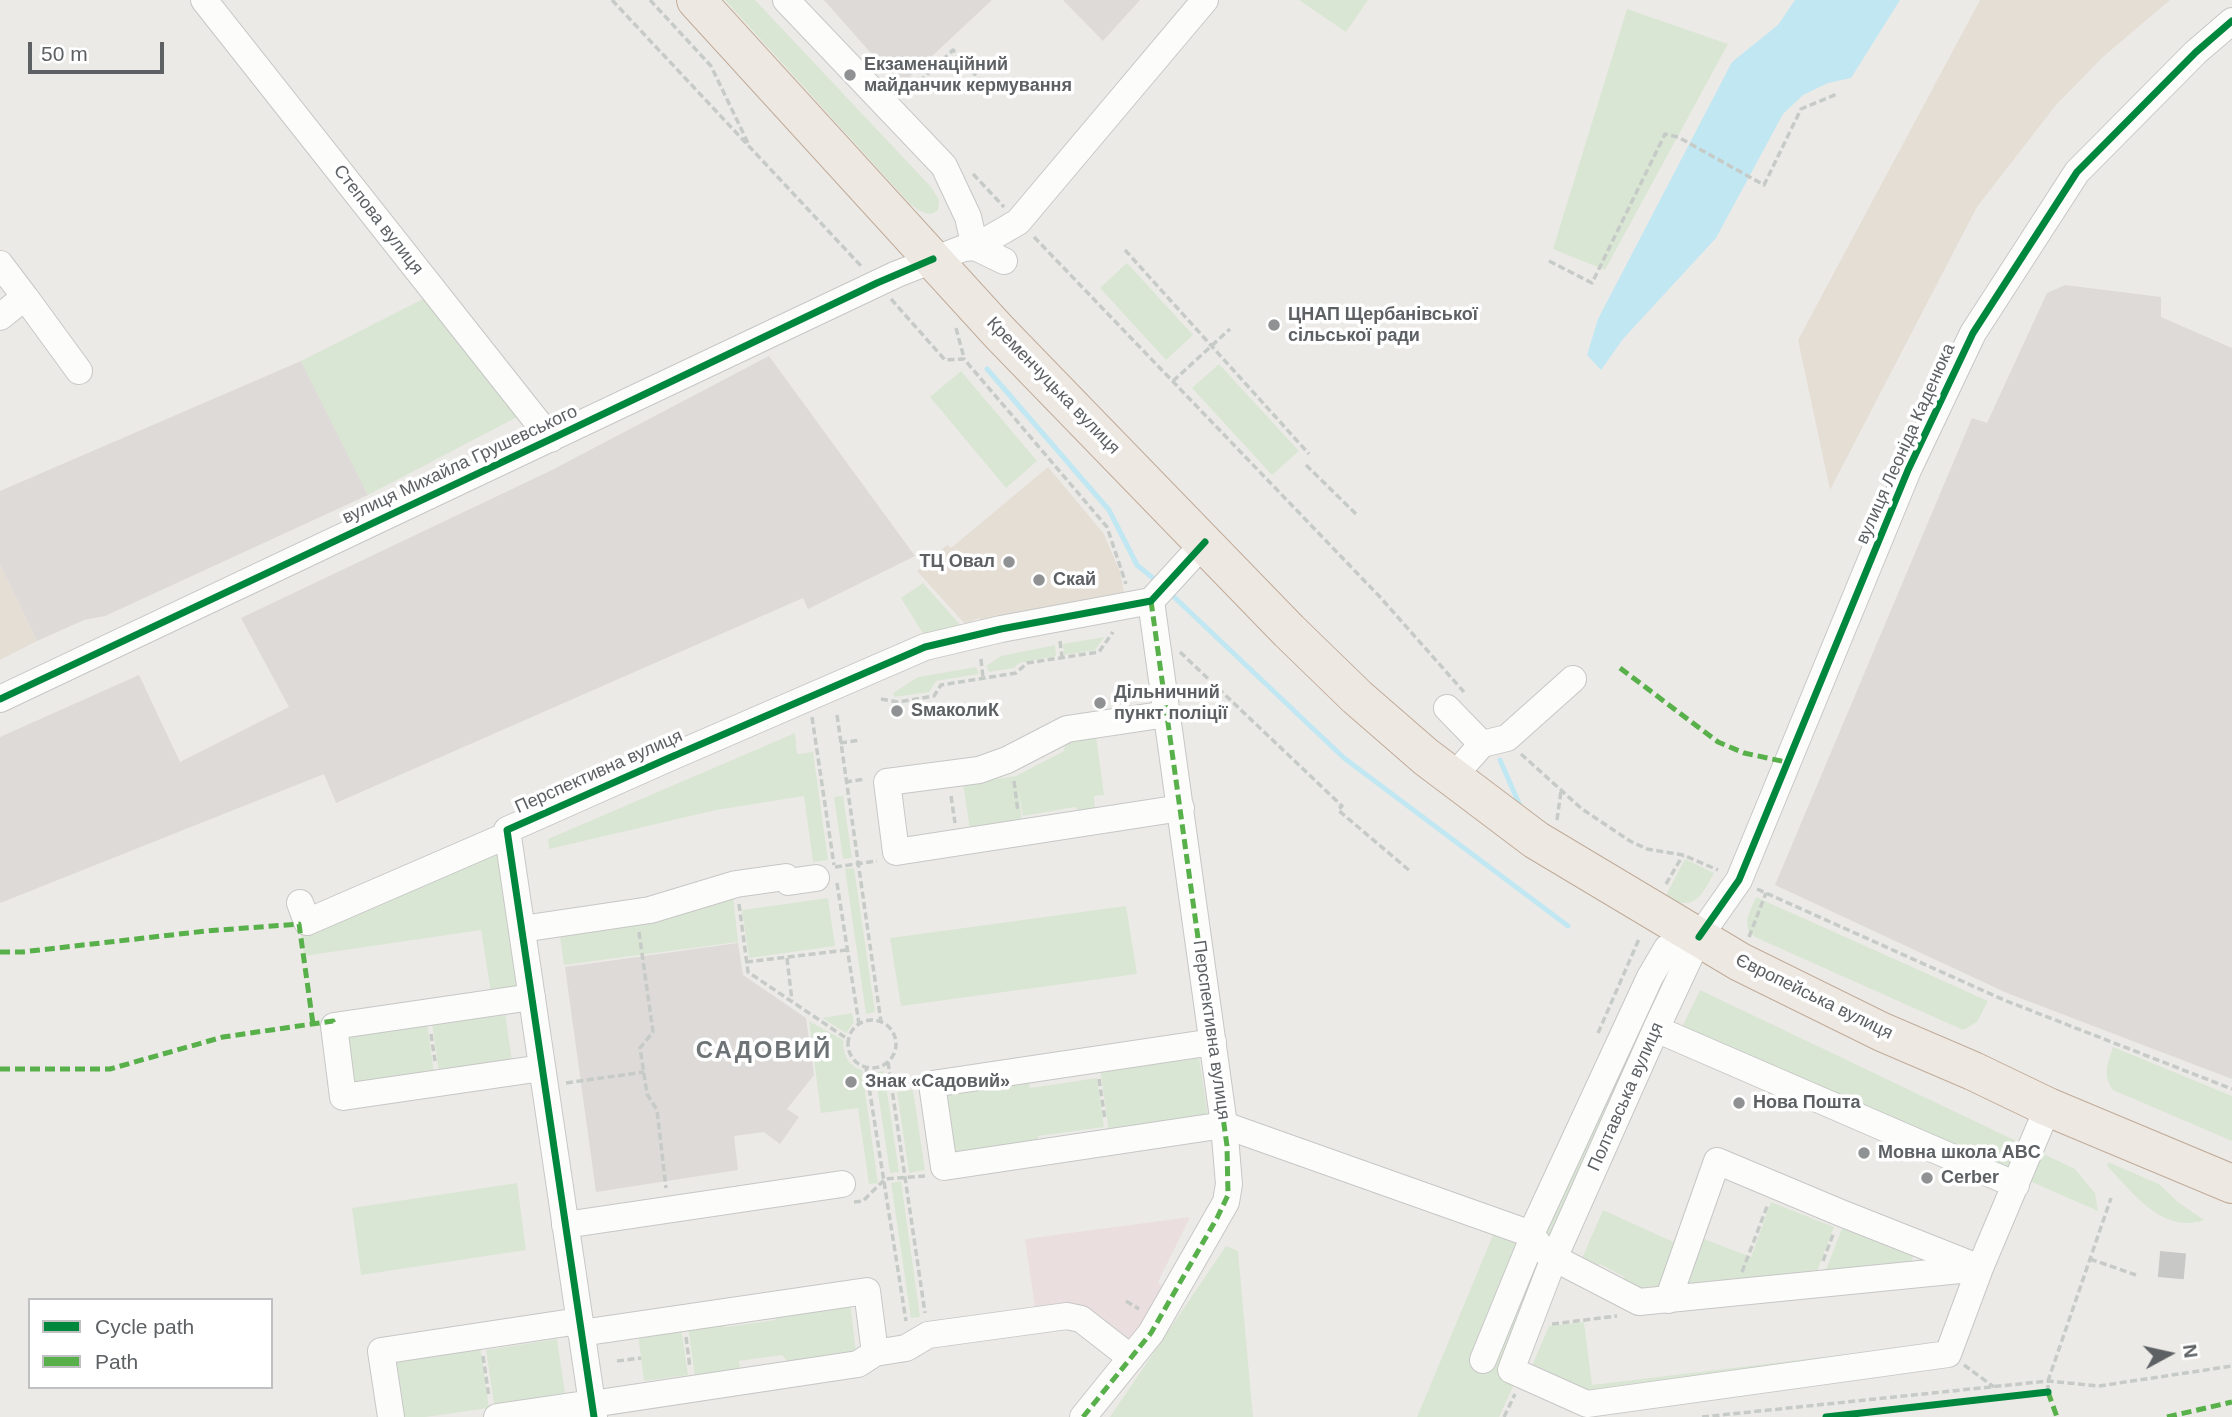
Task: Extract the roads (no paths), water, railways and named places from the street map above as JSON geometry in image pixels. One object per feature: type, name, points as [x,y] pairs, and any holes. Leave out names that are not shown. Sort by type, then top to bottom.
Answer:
[{"type":"highway","name":"Кременчуцька вулиця","points":[[696,0],[723,17],[999,332],[1289,631],[1357,697],[1439,767]]},
{"type":"highway","name":"Європейська вулиця","points":[[1439,767],[1536,840],[1652,911],[1683,943],[1740,962],[1882,1032],[2048,1107],[2232,1184]]},
{"type":"street","name":"Степова вулиця","points":[[204,0],[551,439]]},
{"type":"street","points":[[786,0],[944,166],[968,217],[975,247],[1004,261]]},
{"type":"street","name":"вулиця Михайла Грушевського","points":[[0,699],[877,283],[933,258],[955,250],[975,247],[1018,222],[1205,0]]},
{"type":"street","name":"вулиця Леоніда Каденюка","points":[[1683,943],[1739,880],[1904,481],[1973,333],[2077,172],[2196,52],[2232,21]]},
{"type":"street","points":[[0,264],[79,371]]},
{"type":"street","points":[[0,317],[25,297]]},
{"type":"street","points":[[1140,603],[1205,542]]},
{"type":"street","name":"Перспективна вулиця","points":[[592,1408],[507,830],[916,651],[1001,629],[1140,603],[1156,635],[1213,1042],[1229,1185],[1226,1202],[1151,1333],[1083,1417]]},
{"type":"street","points":[[1439,767],[1495,741],[1573,679]]},
{"type":"street","points":[[1456,700],[1495,741]]},
{"type":"street","points":[[1167,714],[1067,729],[1007,760],[979,769],[887,782],[896,852],[1181,808]]},
{"type":"street","points":[[300,903],[307,922],[508,835]]},
{"type":"street","points":[[522,929],[650,910],[736,884],[786,877],[788,881],[825,872]]},
{"type":"street","points":[[1483,1360],[1638,971],[1683,943]]},
{"type":"street","name":"Полтавська вулиця","points":[[1683,943],[1675,989],[1554,1258],[1511,1370],[1587,1404],[1948,1354],[1980,1268]]},
{"type":"street","points":[[532,997],[334,1027],[335,1038],[344,1097],[542,1068]]},
{"type":"street","points":[[1656,1030],[2016,1185]]},
{"type":"street","points":[[1213,1042],[932,1084],[944,1167],[1105,1125],[1224,1125],[1531,1234],[1542,1250],[1554,1258],[1639,1302],[1980,1268]]},
{"type":"street","points":[[1980,1268],[2048,1107]]},
{"type":"street","points":[[1668,1300],[1717,1161],[1980,1268]]},
{"type":"street","points":[[565,1225],[842,1184]]},
{"type":"street","points":[[391,1417],[381,1351],[480,1336],[683,1318],[867,1291],[876,1353]]},
{"type":"street","points":[[493,1412],[592,1408],[693,1388],[858,1364],[876,1353],[906,1348],[919,1340],[1073,1316],[1087,1323],[1131,1358]]},
{"type":"water","points":[[1795,0],[1900,0],[1851,78],[1828,83],[1803,95],[1783,114],[1716,238],[1623,339],[1601,370],[1587,355],[1598,319],[1732,62],[1778,25]]},
{"type":"waterway","points":[[987,369],[1109,510],[1137,565],[1159,583]]},
{"type":"waterway","points":[[1172,595],[1344,758],[1568,926]]},
{"type":"waterway","points":[[1500,760],[1521,808]]},
{"type":"tunnel","points":[[2159,1264],[2192,1267]]},
{"type":"place","name":"Екзаменаційний майданчик кермування","points":[[850,75]]},
{"type":"place","name":"ЦНАП Щербанівської сільської ради","points":[[1274,325]]},
{"type":"place","name":"ТЦ Овал","points":[[1009,562]]},
{"type":"place","name":"Скай","points":[[1039,580]]},
{"type":"place","name":"Дільничний пункт поліції","points":[[1100,703]]},
{"type":"place","name":"SмаколиК","points":[[897,711]]},
{"type":"place","name":"Знак «Садовий»","points":[[851,1082]]},
{"type":"place","name":"Нова Пошта","points":[[1739,1103]]},
{"type":"place","name":"Мовна школа ABC","points":[[1864,1153]]},
{"type":"place","name":"Cerber","points":[[1927,1178]]},
{"type":"district","name":"САДОВИЙ","points":[[764,1051]]}]
